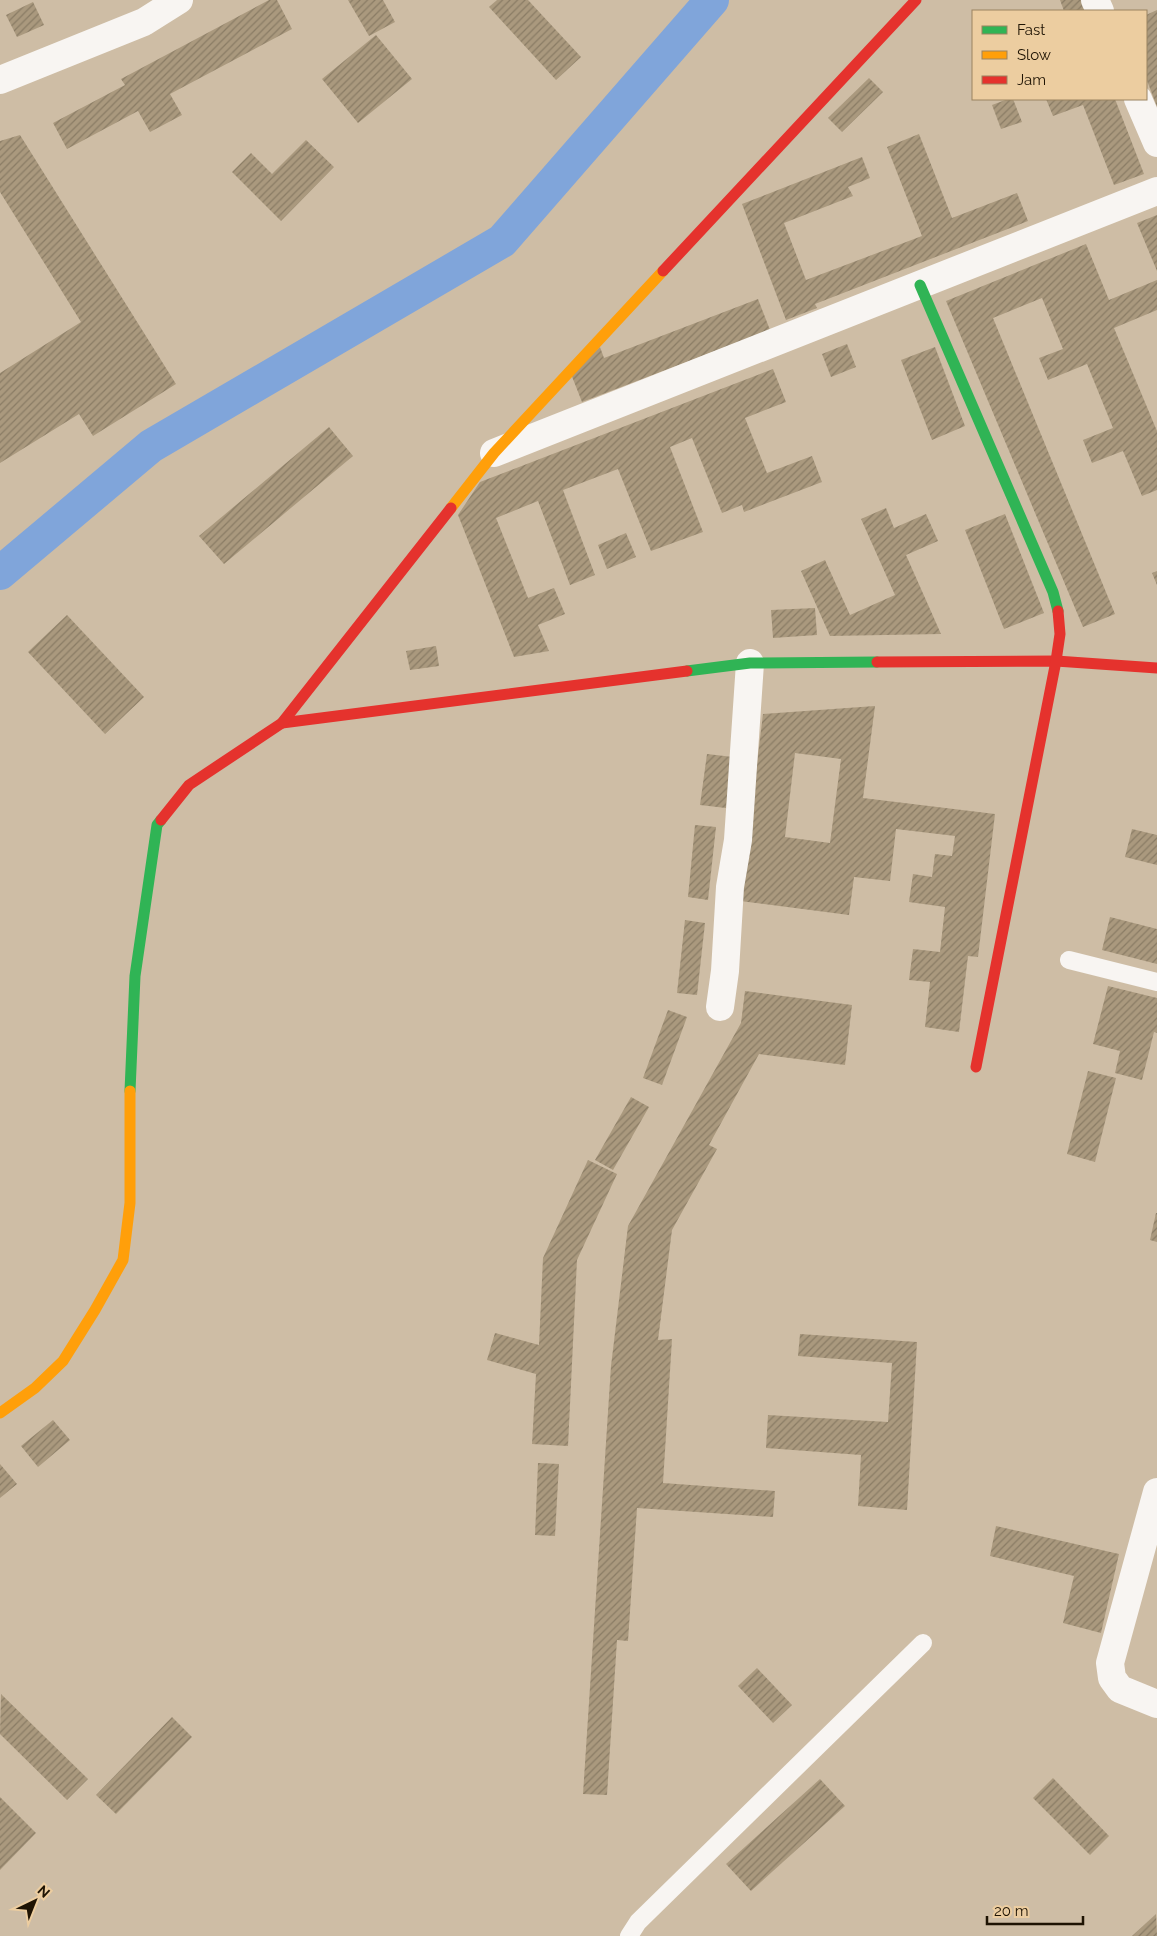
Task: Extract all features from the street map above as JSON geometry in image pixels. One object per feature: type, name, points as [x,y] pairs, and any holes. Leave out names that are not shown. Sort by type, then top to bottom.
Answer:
[{"type":"street","points":[[0,80],[144,22],[179,0]]},
{"type":"street","points":[[0,1413],[35,1388],[63,1361],[123,1260],[130,1203],[129,1114],[135,976],[157,824],[189,785],[282,723],[494,453],[916,0]]},
{"type":"street","points":[[1138,100],[1157,143]]},
{"type":"street","points":[[494,453],[1157,191]]},
{"type":"street","points":[[920,284],[1060,611],[1061,625],[1056,661],[976,1067]]},
{"type":"street","points":[[282,723],[750,663],[1056,661],[1157,668]]},
{"type":"street","points":[[720,1007],[725,971],[730,887],[738,840],[750,663]]},
{"type":"street","points":[[1157,1492],[1110,1663],[1112,1678],[1120,1689],[1157,1704]]},
{"type":"lane","points":[[1069,960],[1157,982]]},
{"type":"lane","points":[[629,1936],[638,1922],[923,1643]]},
{"type":"building","points":[[269,0],[277,0],[292,29],[170,94],[182,115],[150,132],[138,111],[67,149],[53,123],[125,85],[121,79]]},
{"type":"building","points":[[348,0],[383,0],[395,22],[369,36]]},
{"type":"building","points":[[497,0],[528,0],[581,57],[556,80],[489,7]]},
{"type":"building","points":[[1060,0],[1084,0],[1088,10],[1064,10]]},
{"type":"building","points":[[33,2],[44,25],[17,37],[6,15]]},
{"type":"building","points":[[1157,10],[1157,107],[1147,81],[1147,15]]},
{"type":"building","points":[[376,35],[412,79],[358,123],[322,79]]},
{"type":"building","points":[[869,78],[883,92],[842,132],[828,118]]},
{"type":"building","points":[[1005,100],[1013,100],[1022,122],[1001,129],[992,105]]},
{"type":"building","points":[[1046,100],[1115,100],[1144,174],[1114,185],[1083,105],[1053,116]]},
{"type":"building","points":[[919,134],[952,218],[1017,193],[1028,221],[815,304],[817,308],[786,320],[742,204],[862,157],[870,178],[848,187],[853,196],[784,223],[806,280],[922,236],[887,147]]},
{"type":"building","points":[[20,135],[176,384],[93,436],[79,414],[0,463],[0,373],[81,322],[0,192],[0,141]]},
{"type":"building","points":[[306,140],[334,167],[281,221],[232,172],[251,153],[272,174]]},
{"type":"building","points":[[1157,215],[1157,271],[1137,223]]},
{"type":"building","points":[[1086,244],[1109,300],[1157,280],[1157,310],[1114,328],[1157,431],[1157,490],[1142,496],[1123,451],[1092,463],[1083,440],[1113,428],[1087,364],[1048,380],[1039,358],[1063,349],[1042,298],[993,318],[1115,614],[1083,627],[946,301]]},
{"type":"building","points":[[758,299],[770,330],[582,402],[571,374],[600,347],[604,358]]},
{"type":"building","points":[[847,344],[856,367],[831,377],[822,354]]},
{"type":"building","points":[[935,347],[965,426],[932,440],[901,360]]},
{"type":"building","points":[[773,369],[786,402],[745,418],[767,473],[812,456],[822,482],[744,512],[742,505],[722,513],[692,438],[670,447],[703,532],[651,551],[618,469],[563,490],[595,575],[570,585],[538,501],[496,518],[528,598],[554,588],[565,614],[538,625],[549,651],[514,657],[458,515],[480,482]]},
{"type":"building","points":[[329,427],[353,456],[224,564],[199,536]]},
{"type":"building","points":[[886,508],[894,528],[926,514],[938,541],[906,555],[941,634],[830,636],[801,571],[825,560],[850,615],[895,595],[861,519]]},
{"type":"building","points":[[1005,514],[1044,613],[1004,629],[965,530]]},
{"type":"building","points":[[626,533],[636,557],[607,569],[598,545]]},
{"type":"building","points":[[1157,571],[1157,585],[1152,573]]},
{"type":"building","points":[[815,608],[817,635],[773,638],[771,610]]},
{"type":"building","points":[[67,615],[144,697],[105,734],[28,652]]},
{"type":"building","points":[[436,646],[439,666],[410,670],[406,651]]},
{"type":"building","points":[[875,706],[863,798],[995,814],[978,957],[968,956],[959,1032],[925,1027],[930,982],[909,980],[913,949],[940,952],[945,907],[909,902],[913,874],[932,877],[935,854],[952,856],[955,836],[896,829],[890,881],[854,877],[849,915],[740,901],[763,714]],"holes":[[[795,753],[841,759],[830,843],[785,837]]]},
{"type":"building","points":[[707,754],[733,757],[726,808],[700,805]]},
{"type":"building","points":[[695,825],[716,827],[708,900],[688,897]]},
{"type":"building","points":[[1132,829],[1157,835],[1157,865],[1125,857]]},
{"type":"building","points":[[1110,917],[1157,929],[1157,964],[1102,950]]},
{"type":"building","points":[[685,920],[705,923],[697,995],[677,993]]},
{"type":"building","points":[[1108,986],[1157,998],[1157,1033],[1154,1032],[1142,1080],[1115,1073],[1120,1051],[1093,1044]]},
{"type":"building","points":[[745,991],[852,1005],[845,1065],[759,1054],[709,1145],[717,1149],[672,1230],[658,1340],[672,1339],[663,1483],[775,1491],[773,1517],[637,1508],[628,1641],[617,1640],[607,1795],[583,1794],[611,1366],[628,1226],[741,1023]]},
{"type":"building","points":[[668,1010],[687,1017],[662,1085],[643,1078]]},
{"type":"building","points":[[1088,1071],[1116,1078],[1095,1162],[1067,1154]]},
{"type":"building","points":[[631,1097],[649,1107],[613,1170],[595,1160]]},
{"type":"building","points":[[588,1160],[617,1174],[577,1260],[568,1446],[532,1444],[536,1374],[487,1360],[495,1333],[539,1345],[543,1258]]},
{"type":"building","points":[[1157,1213],[1157,1242],[1150,1240]]},
{"type":"building","points":[[800,1334],[917,1342],[907,1510],[858,1506],[861,1455],[766,1448],[768,1415],[888,1422],[892,1363],[798,1356]]},
{"type":"building","points":[[53,1420],[70,1440],[38,1467],[21,1446]]},
{"type":"building","points":[[538,1463],[559,1464],[555,1536],[535,1535]]},
{"type":"building","points":[[0,1464],[17,1484],[0,1498]]},
{"type":"building","points":[[996,1526],[1119,1554],[1101,1633],[1063,1623],[1074,1576],[990,1556]]},
{"type":"building","points":[[757,1668],[792,1705],[773,1723],[738,1686]]},
{"type":"building","points":[[1,1694],[88,1779],[67,1800],[0,1734]]},
{"type":"building","points":[[172,1717],[192,1737],[116,1814],[96,1795]]},
{"type":"building","points":[[1053,1778],[1109,1836],[1090,1855],[1033,1798]]},
{"type":"building","points":[[820,1779],[845,1806],[751,1891],[726,1864]]},
{"type":"building","points":[[0,1797],[36,1833],[0,1870]]},
{"type":"building","points":[[1156,1914],[1157,1936],[1132,1936]]},
{"type":"waterway","points":[[0,573],[151,446],[502,241],[712,0]]},
{"type":"traffic: fast","points":[[920,285],[1053,592],[1058,611]]},
{"type":"traffic: fast","points":[[687,671],[750,663],[877,662]]},
{"type":"traffic: fast","points":[[130,1091],[135,976],[157,825],[161,820]]},
{"type":"traffic: slow","points":[[451,508],[494,453],[663,271]]},
{"type":"traffic: slow","points":[[0,1413],[35,1388],[63,1361],[123,1260],[130,1203],[130,1091]]},
{"type":"traffic: jam","points":[[663,271],[916,0]]},
{"type":"traffic: jam","points":[[161,820],[189,785],[282,723],[451,508]]},
{"type":"traffic: jam","points":[[976,1067],[1056,661],[1060,634],[1058,611]]},
{"type":"traffic: jam","points":[[877,662],[1056,661],[1157,668]]},
{"type":"traffic: jam","points":[[282,723],[687,671]]}]
